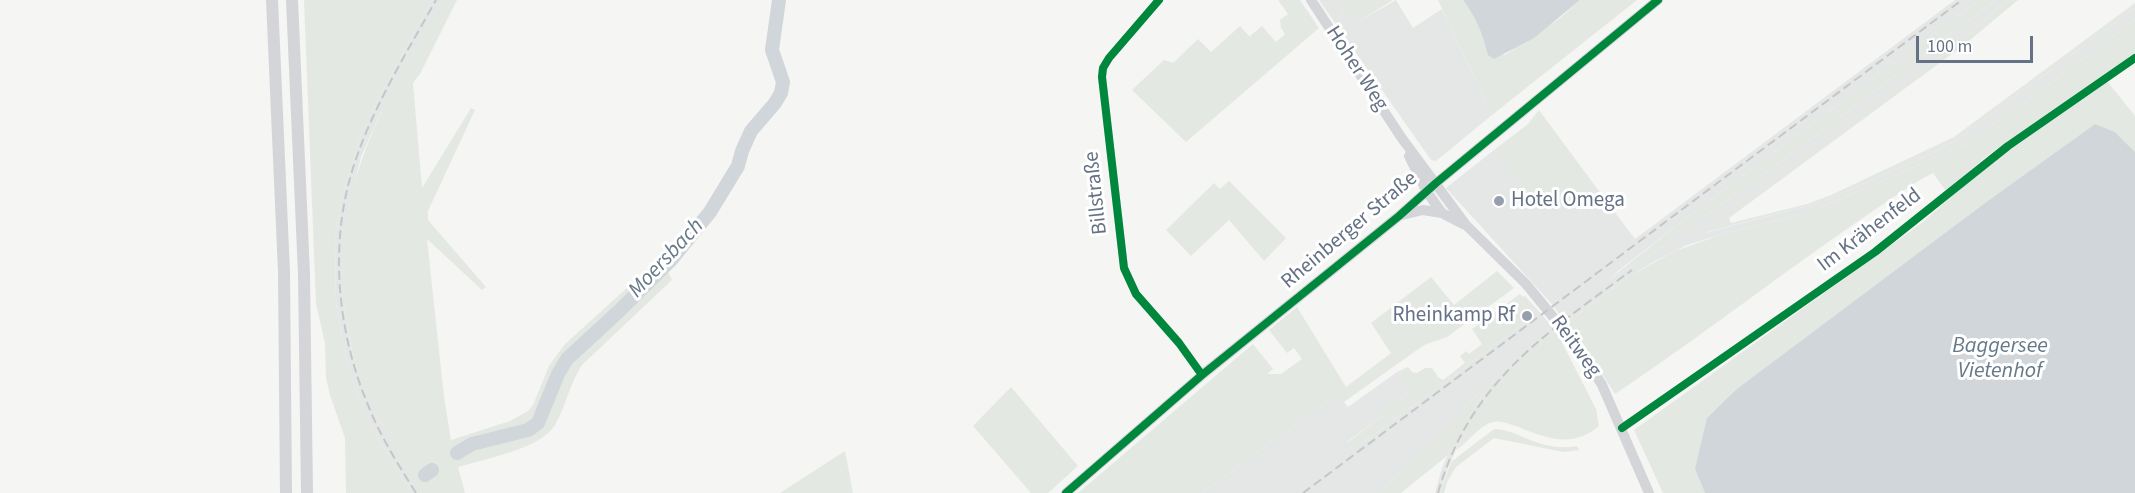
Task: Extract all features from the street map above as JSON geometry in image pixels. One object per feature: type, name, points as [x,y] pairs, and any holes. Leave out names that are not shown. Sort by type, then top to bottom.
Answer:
[{"type":"highway","points":[[272,0],[283,261],[286,493]]},
{"type":"highway","points":[[292,0],[303,263],[307,493]]},
{"type":"main road","name":"Hoher Weg","points":[[1311,0],[1401,137],[1436,183]]},
{"type":"main road","name":"Rheinberger Straße","points":[[1066,493],[1202,375],[1399,216],[1659,0]]},
{"type":"main road","name":"Hoher Weg","points":[[1401,137],[1427,192]]},
{"type":"main road","name":"Reitweg","points":[[1436,183],[1466,225],[1526,284],[1576,343],[1602,386],[1649,493]]},
{"type":"main road","name":"Reitweg","points":[[1427,192],[1442,213],[1466,225]]},
{"type":"main road","points":[[1399,216],[1424,210],[1442,213]]},
{"type":"street","name":"Billstraße","points":[[1159,0],[1109,58],[1103,68],[1102,77],[1124,268],[1136,294],[1179,343],[1202,375]]},
{"type":"street","name":"Im Krähenfeld","points":[[1622,428],[1875,252],[2008,146],[2135,58]]},
{"type":"shaded area","points":[[304,0],[431,0],[362,129],[341,202],[335,235],[336,303],[348,370],[375,433],[411,493],[346,493],[345,438],[326,378],[325,343],[316,304]]},
{"type":"shaded area","points":[[431,0],[442,0],[380,114],[361,157],[349,206],[344,239],[344,302],[351,348],[378,418],[422,493],[411,493],[375,433],[348,370],[336,303],[335,235],[341,202],[362,129]]},
{"type":"shaded area","points":[[442,0],[457,0],[420,74],[413,83],[422,188],[471,108],[475,110],[428,211],[428,220],[486,287],[482,290],[427,239],[444,397],[451,440],[510,421],[528,411],[533,405],[549,366],[564,345],[661,257],[672,280],[582,365],[559,418],[548,433],[525,447],[458,467],[465,493],[422,493],[403,463],[370,401],[357,368],[346,315],[343,271],[345,229],[353,189],[366,150],[381,112]]},
{"type":"shaded area","points":[[1278,0],[1300,0],[1319,28],[1186,142],[1132,90],[1164,60],[1173,63],[1198,39],[1211,52],[1240,26],[1251,38],[1250,36],[1262,26],[1276,42],[1285,34],[1280,20],[1288,14]]},
{"type":"shaded area","points":[[1319,0],[1335,0],[1345,14],[1349,12],[1356,23],[1396,0],[1413,28],[1442,9],[1492,115],[1436,161],[1431,160]]},
{"type":"shaded area","points":[[1335,0],[1393,0],[1356,23],[1349,13],[1346,15]]},
{"type":"shaded area","points":[[1438,0],[1463,0],[1481,29],[1487,49],[1505,55],[1560,18],[1580,0],[1637,0],[1492,115]]},
{"type":"shaded area","points":[[1955,0],[1979,0],[1681,222],[1608,281],[1646,258],[1782,161],[1996,0],[2007,0],[1971,33],[1705,233],[1822,202],[1920,159],[1956,140],[2135,8],[2135,20],[1969,143],[1813,211],[1687,245],[1630,276],[1566,323],[1550,302],[1446,188],[1494,150],[1537,204],[1558,189],[1567,202],[1593,183],[1635,239]]},
{"type":"shaded area","points":[[1979,0],[1996,0],[1782,161],[1646,258],[1606,282],[1681,222]]},
{"type":"shaded area","points":[[2007,0],[2018,0],[1964,45],[1729,218],[1731,223],[1807,204],[1831,195],[1954,137],[2135,3],[2135,8],[1956,140],[1920,159],[1822,202],[1703,233],[1971,33]]},
{"type":"shaded area","points":[[2135,20],[2135,53],[1987,156],[1946,191],[1933,173],[1920,180],[1615,394],[1584,345],[1566,323],[1630,276],[1675,251],[1720,235],[1813,211],[1969,143]]},
{"type":"shaded area","points":[[2107,81],[2135,116],[2135,152],[2115,132],[2095,124],[1989,200],[1738,388],[1695,469],[1705,493],[1663,493],[1634,430],[1923,222],[1980,171]]},
{"type":"shaded area","points":[[1539,110],[1593,183],[1567,203],[1557,189],[1537,204],[1494,150],[1528,124]]},
{"type":"shaded area","points":[[1229,181],[1286,238],[1264,261],[1229,220],[1191,256],[1166,230],[1214,183],[1220,189]]},
{"type":"shaded area","points":[[1497,271],[1514,288],[1447,337],[1424,345],[1344,402],[1341,398],[1334,402],[1331,399],[1202,493],[1078,493],[1253,344],[1273,369],[1267,374],[1281,374],[1302,359],[1294,348],[1287,353],[1269,330],[1297,307],[1346,387],[1391,353],[1371,323],[1431,277],[1454,305]]},
{"type":"shaded area","points":[[1520,294],[1534,306],[1518,318],[1522,325],[1353,450],[1347,443],[1382,416],[1380,412],[1411,391],[1397,372],[1408,367],[1412,372],[1417,373],[1425,368],[1432,368],[1443,380],[1465,363],[1460,356],[1466,351],[1469,354],[1482,344],[1472,329]]},
{"type":"shaded area","points":[[1534,306],[1556,331],[1516,364],[1486,399],[1458,445],[1440,493],[1435,493],[1442,468],[1453,443],[1478,401],[1495,379],[1474,398],[1445,431],[1378,493],[1202,493],[1331,399],[1341,398],[1348,407],[1397,372],[1411,391],[1380,412],[1382,416],[1347,442],[1353,450],[1522,325],[1517,318]]},
{"type":"shaded area","points":[[1556,331],[1596,409],[1599,426],[1579,437],[1558,439],[1505,422],[1493,422],[1483,427],[1456,450],[1474,416],[1498,383],[1525,355]]},
{"type":"shaded area","points":[[1498,375],[1478,401],[1447,456],[1401,493],[1378,493],[1445,431]]},
{"type":"shaded area","points":[[1011,387],[1078,466],[1048,493],[1031,493],[973,426]]},
{"type":"shaded area","points":[[1494,429],[1508,431],[1547,445],[1577,446],[1579,450],[1563,452],[1494,438],[1456,467],[1448,480],[1444,493],[1440,493],[1451,462]]},
{"type":"shaded area","points":[[845,451],[853,493],[780,493]]},
{"type":"water","points":[[1463,0],[1580,0],[1534,38],[1494,59],[1488,55],[1484,39]]},
{"type":"water","name":"Baggersee Vietenhof","points":[[2095,124],[2115,132],[2135,152],[2135,493],[1705,493],[1695,469],[1707,418],[1738,388],[1989,200]]},
{"type":"waterway","name":"Moersbach","points":[[457,453],[472,444],[528,430],[538,423],[558,374],[567,359],[671,260],[710,212],[738,166],[751,131],[781,93],[783,82],[772,50],[779,0]]},
{"type":"waterway","name":"Moersbach","points":[[425,475],[432,470]]},
{"type":"railway","points":[[416,493],[378,428],[357,377],[343,318],[339,257],[345,197],[361,146],[390,82],[436,0]]},
{"type":"railway","points":[[1303,493],[1962,0]]},
{"type":"railway","points":[[1438,493],[1452,454],[1469,420],[1490,391],[1540,340],[1632,270]]},
{"type":"cycle path","points":[[1159,0],[1109,58],[1103,68],[1102,77],[1124,268],[1136,294],[1179,343],[1202,375]]},
{"type":"cycle path","points":[[1066,493],[1202,375],[1399,216],[1658,0]]},
{"type":"cycle path","points":[[1622,428],[1875,252],[2008,146],[2135,58]]},
{"type":"place","name":"Hotel Omega","points":[[1499,201]]},
{"type":"place","name":"Rheinkamp Rf","points":[[1527,316]]}]
